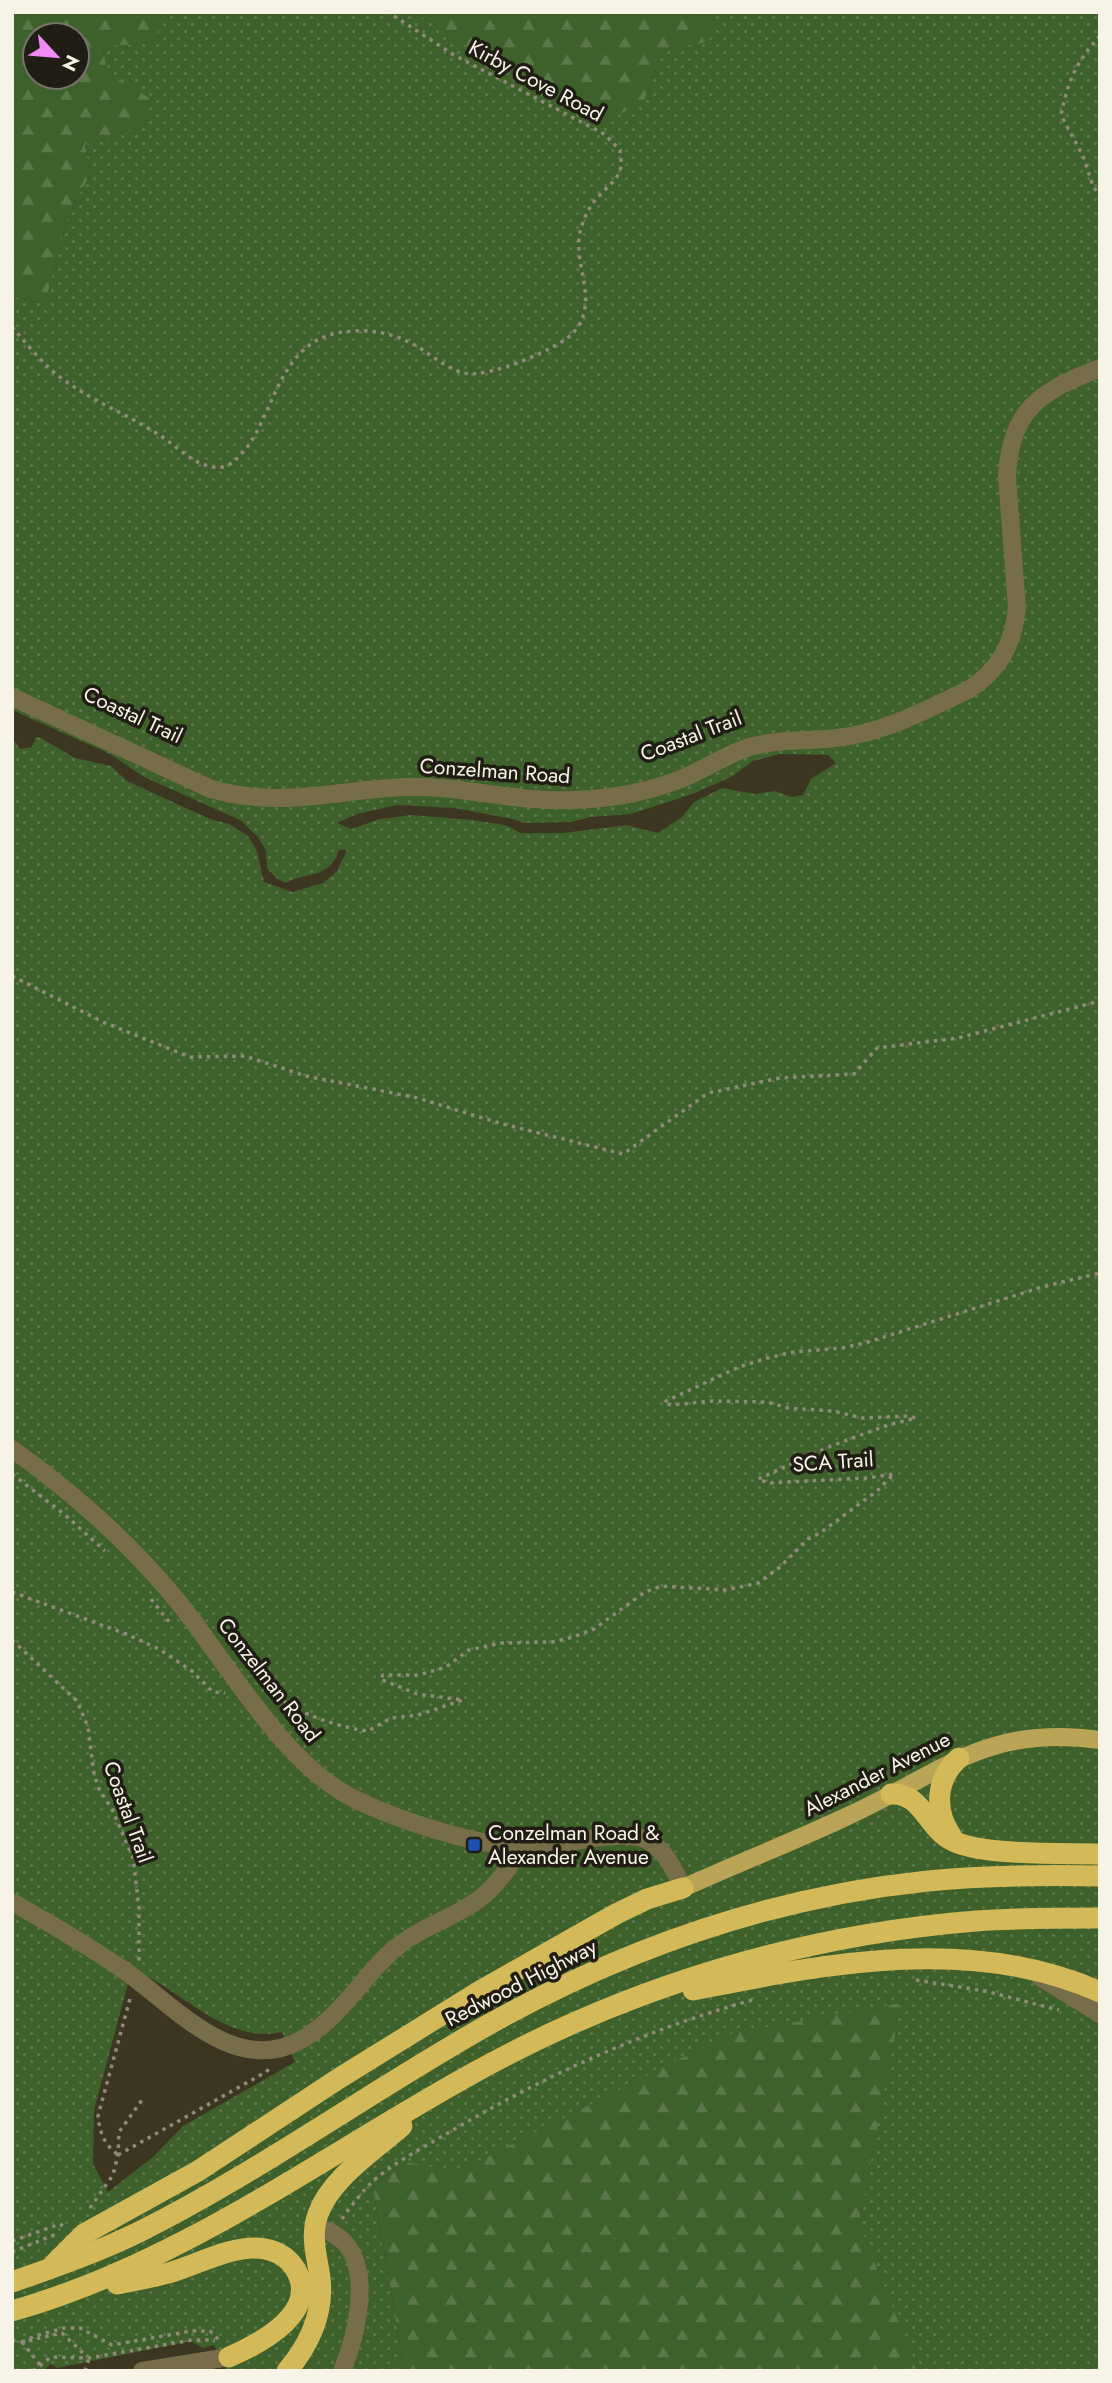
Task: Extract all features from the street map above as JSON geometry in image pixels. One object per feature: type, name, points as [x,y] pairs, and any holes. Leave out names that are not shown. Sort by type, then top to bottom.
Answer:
[{"type":"highway","points":[[959,1758],[942,1782],[940,1804],[947,1828],[953,1838],[962,1845]]},
{"type":"highway","points":[[891,1794],[910,1798],[941,1833],[962,1845],[1100,1854]]},
{"type":"highway","name":"Redwood Highway","points":[[12,2281],[104,2248],[175,2213],[519,2008],[590,1973],[661,1943],[772,1909],[883,1886],[979,1878],[1100,1876]]},
{"type":"highway","points":[[50,2269],[84,2234],[198,2171],[338,2078],[470,1996],[616,1914],[646,1899],[683,1888]]},
{"type":"highway","points":[[12,2311],[70,2292],[177,2246],[443,2090],[543,2036],[619,2004],[752,1960],[863,1935],[977,1921],[1100,1918]]},
{"type":"highway","points":[[619,2004],[846,1963],[932,1959],[1011,1964],[1055,1975],[1100,1992]]},
{"type":"highway","points":[[287,2371],[310,2337],[319,2309],[321,2288],[315,2251],[324,2229],[323,2204],[333,2189],[443,2090]]},
{"type":"highway","points":[[70,2292],[154,2276],[245,2249],[258,2248],[277,2253],[292,2264],[299,2277],[301,2293],[296,2309],[273,2333],[225,2348]]},
{"type":"main road","name":"Alexander Avenue","points":[[683,1888],[848,1817],[959,1758],[986,1747],[1026,1738],[1056,1736],[1100,1740]]},
{"type":"street","name":"Conzelman Road","points":[[12,697],[211,789],[260,799],[310,798],[408,787],[550,801],[609,797],[673,782],[728,756],[767,743],[852,736],[875,730],[968,690],[997,667],[1009,647],[1017,608],[1007,477],[1008,457],[1014,433],[1026,413],[1043,394],[1100,368]]},
{"type":"street","name":"Conzelman Road","points":[[12,1449],[62,1487],[135,1553],[178,1602],[285,1743],[333,1787],[367,1805],[399,1817],[475,1839],[522,1847],[624,1836],[643,1838],[665,1855],[683,1888]]},
{"type":"street","points":[[12,1902],[91,1948],[189,2021],[219,2039],[240,2048],[266,2051],[293,2044],[328,2020],[398,1946],[417,1932],[469,1906],[485,1894],[498,1881],[522,1847]]},
{"type":"street","points":[[1011,1964],[1043,1979],[1100,2014]]},
{"type":"street","points":[[324,2229],[344,2242],[352,2255],[359,2294],[356,2327],[342,2371]]},
{"type":"street","points":[[142,2371],[166,2367],[225,2348]]},
{"type":"street","points":[[166,2367],[192,2371]]},
{"type":"path","name":"Kirby Cove Road","points":[[12,327],[62,379],[156,433],[202,464],[218,468],[227,466],[243,453],[284,374],[317,340],[361,330],[382,332],[402,339],[448,367],[467,374],[484,373],[524,360],[572,335],[583,317],[586,300],[579,234],[587,211],[613,183],[621,167],[620,150],[604,134],[454,55],[388,12]]},
{"type":"path","points":[[1100,36],[1089,47],[1069,80],[1061,115],[1100,196]]},
{"type":"path","points":[[12,976],[103,1022],[190,1057],[245,1055],[306,1076],[418,1098],[623,1154],[708,1093],[780,1078],[854,1074],[877,1048],[958,1038],[1100,1000]]},
{"type":"path","name":"SCA Trail","points":[[255,1674],[288,1704],[338,1725],[368,1731],[391,1718],[418,1715],[463,1700],[417,1694],[385,1683],[380,1679],[383,1675],[419,1675],[446,1667],[469,1650],[501,1643],[552,1642],[573,1637],[594,1629],[645,1592],[661,1586],[726,1590],[758,1583],[780,1567],[808,1539],[877,1491],[894,1474],[768,1483],[758,1479],[831,1446],[888,1425],[916,1418],[862,1418],[834,1411],[788,1408],[767,1402],[713,1401],[671,1405],[664,1403],[666,1401],[739,1367],[794,1352],[865,1343],[1042,1287],[1100,1273]]},
{"type":"path","points":[[12,1474],[64,1514],[109,1555]]},
{"type":"path","points":[[143,1590],[174,1627]]},
{"type":"path","points":[[12,1592],[159,1649],[213,1692],[230,1692],[222,1682]]},
{"type":"path","name":"Coastal Trail","points":[[12,1640],[77,1700],[88,1727],[94,1774],[99,1789],[118,1822],[133,1858],[139,1908],[142,1984]]},
{"type":"path","points":[[905,1980],[935,1982],[985,1991],[1064,2012]]},
{"type":"path","points":[[118,2155],[107,2147],[101,2134],[98,2116],[130,1995],[142,1984]]},
{"type":"path","points":[[324,2229],[384,2173],[495,2106],[633,2041],[710,2012],[760,1998]]},
{"type":"path","points":[[118,2155],[266,2072],[293,2044]]},
{"type":"path","points":[[88,2210],[108,2185],[117,2165],[119,2132],[142,2100]]},
{"type":"path","points":[[12,2252],[47,2238],[74,2223]]},
{"type":"path","points":[[12,2241],[60,2224],[66,2228]]},
{"type":"path","points":[[22,2342],[64,2328],[80,2328],[112,2345],[191,2332],[210,2332],[225,2348]]},
{"type":"path","points":[[12,2340],[22,2342],[62,2333],[89,2358]]},
{"type":"path","points":[[33,2371],[51,2357],[89,2358],[192,2340],[225,2348]]},
{"type":"path","points":[[22,2342],[40,2365]]},
{"type":"path","points":[[85,2371],[89,2358]]},
{"type":"green space","points":[[12,12],[165,12],[168,18],[148,44],[102,46],[108,73],[151,99],[146,124],[85,145],[90,175],[68,216],[45,304],[12,296]]},
{"type":"green space","points":[[165,12],[414,12],[496,64],[644,101],[664,49],[714,19],[693,12],[1100,12],[1100,2371],[912,2371],[916,2366],[859,2224],[900,2003],[593,2104],[457,2172],[373,2188],[402,2357],[395,2371],[227,2371],[214,2345],[203,2348],[191,2341],[57,2368],[51,2364],[42,2371],[12,2371],[12,738],[20,749],[32,747],[36,737],[41,738],[75,758],[111,766],[127,781],[210,819],[229,824],[248,836],[257,851],[264,882],[292,892],[323,883],[337,871],[347,850],[339,850],[330,866],[324,870],[286,883],[276,878],[267,868],[266,851],[258,837],[240,820],[144,777],[110,754],[12,710],[12,296],[45,304],[68,216],[90,175],[85,145],[146,124],[108,73],[102,45],[168,18]],"holes":[[[780,754],[828,755],[836,763],[811,779],[803,795],[792,797],[774,791],[755,794],[722,788],[694,802],[682,817],[658,833],[627,825],[563,833],[521,833],[505,825],[411,815],[380,819],[351,829],[337,823],[357,814],[397,805],[455,808],[523,823],[570,822],[591,817],[631,814],[692,794],[731,777],[753,761]],[[132,1969],[222,2023],[261,2034],[282,2032],[295,2062],[183,2126],[154,2156],[108,2192],[93,2164],[94,2110]]]},
{"type":"green space","points":[[414,12],[693,12],[714,19],[704,43],[664,49],[644,101],[607,121],[496,64]]},
{"type":"green space","points":[[901,2003],[859,2224],[917,2367],[912,2371],[395,2371],[402,2357],[373,2187],[406,2162],[457,2172],[729,2034]]},
{"type":"place","name":"Conzelman Road & Alexander Avenue","points":[[474,1845]]}]
